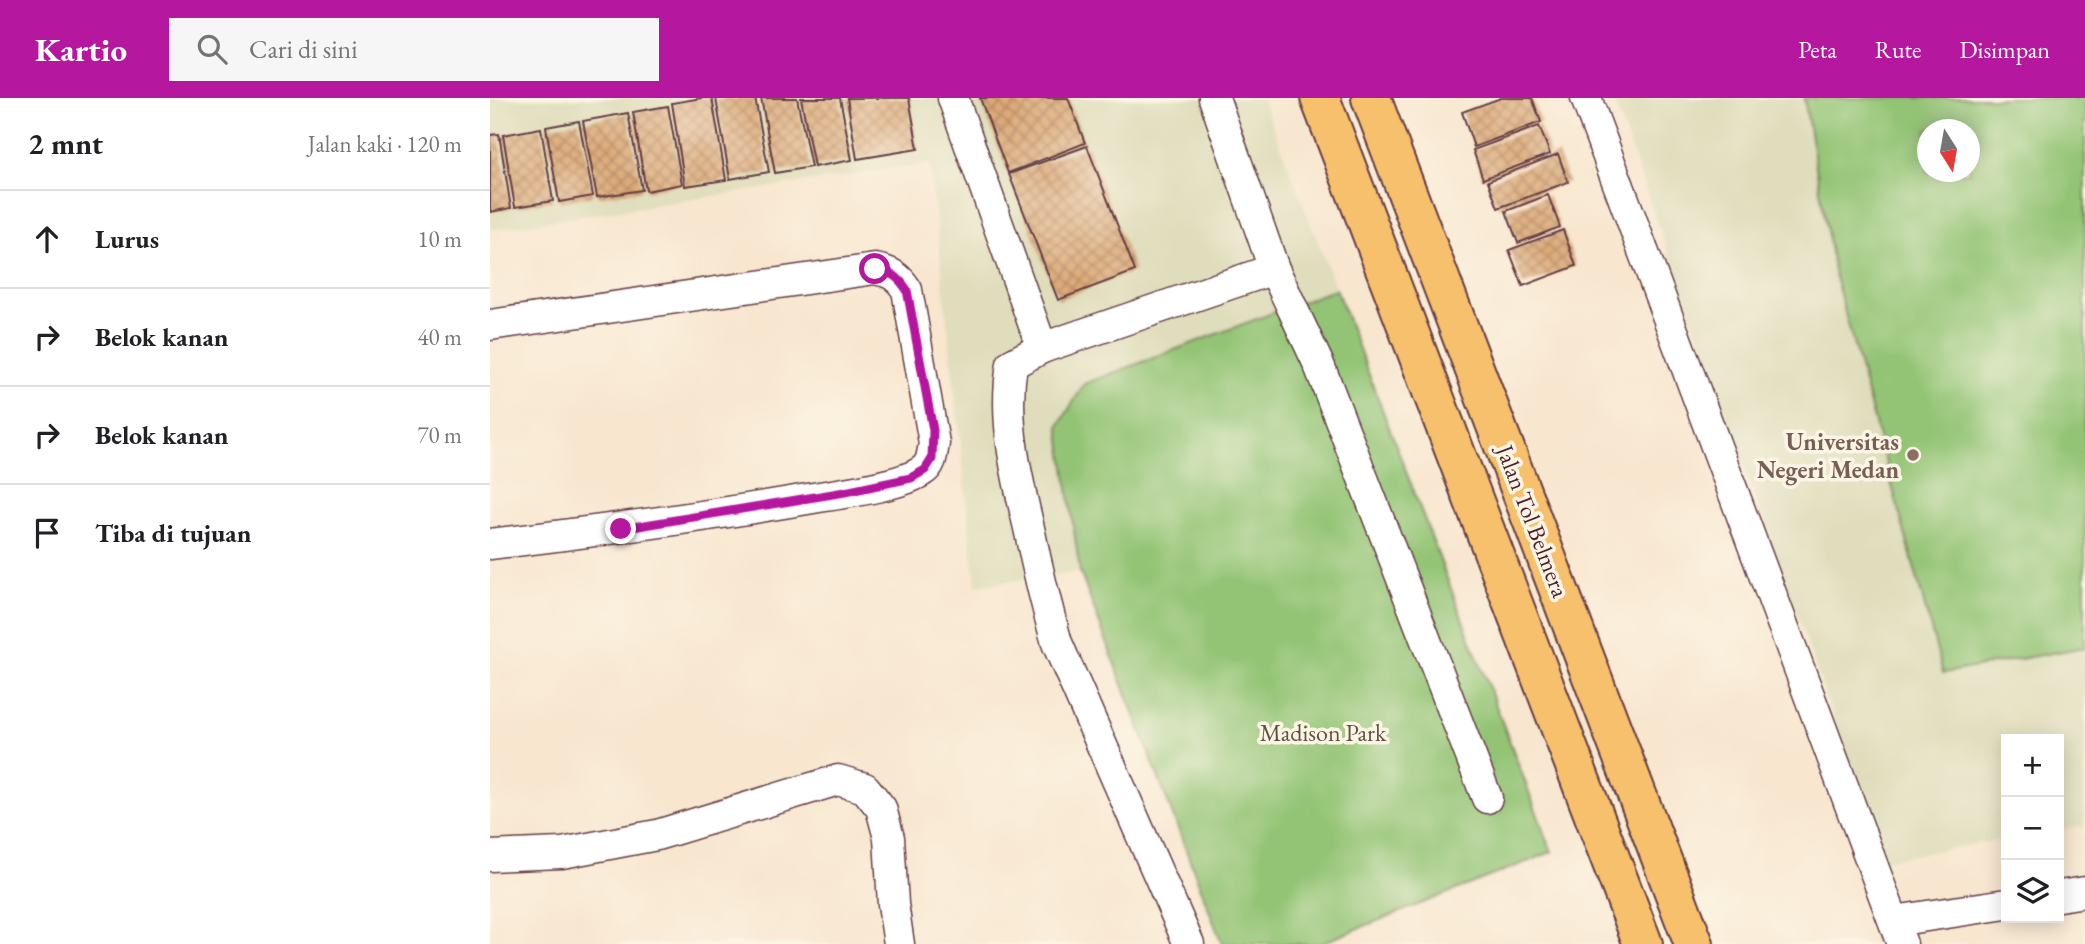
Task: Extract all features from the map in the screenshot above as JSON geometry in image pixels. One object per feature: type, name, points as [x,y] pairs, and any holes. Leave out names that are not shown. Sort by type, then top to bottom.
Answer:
[{"type":"highway","name":"Jalan Tol Belmera","points":[[1320,98],[1643,944]]},
{"type":"highway","name":"Jalan Tol Belmera","points":[[1371,98],[1694,944]]},
{"type":"street","points":[[953,98],[1042,348]]},
{"type":"street","points":[[1214,98],[1274,268],[1319,365],[1487,798]]},
{"type":"street","points":[[1586,98],[1898,933],[2001,905]]},
{"type":"street","points":[[1189,944],[1057,643],[1011,453],[1008,387],[1012,364],[1042,348],[1274,268]]},
{"type":"street","points":[[490,326],[875,269],[888,271],[899,277],[907,290],[934,443],[932,459],[925,470],[911,478],[752,509],[621,529],[490,544]]},
{"type":"street","points":[[490,856],[562,853],[657,835],[838,780],[865,788],[881,808],[889,838],[898,944]]},
{"type":"street","points":[[2064,895],[2085,892]]},
{"type":"shaded area","points":[[490,98],[1262,98],[1336,289],[1084,384],[1059,426],[1080,572],[976,586],[930,163],[490,230]]},
{"type":"shaded area","name":"Universitas Negeri Medan","points":[[1613,98],[2085,98],[2085,826],[2064,829],[2064,734],[2001,734],[2001,840],[1884,860]]},
{"type":"green space","points":[[1804,98],[2085,98],[2085,647],[1943,673],[1835,276]]},
{"type":"green space","name":"Madison Park","points":[[1336,289],[1552,852],[1319,944],[1222,944],[1080,572],[1059,426],[1084,384]]},
{"type":"building","points":[[712,98],[726,180],[685,186],[672,103]]},
{"type":"building","points":[[755,98],[769,172],[730,179],[716,99]]},
{"type":"building","points":[[761,98],[797,98],[811,167],[775,173]]},
{"type":"building","points":[[801,98],[840,98],[852,160],[814,167]]},
{"type":"building","points":[[847,98],[909,98],[918,149],[857,159]]},
{"type":"building","points":[[980,98],[1068,98],[1085,143],[1008,173]]},
{"type":"building","points":[[1501,98],[1532,98],[1541,122],[1474,147],[1462,112]]},
{"type":"building","points":[[668,106],[682,184],[646,191],[633,112]]},
{"type":"building","points":[[628,113],[642,190],[597,197],[583,121]]},
{"type":"building","points":[[579,121],[593,196],[559,202],[546,127]]},
{"type":"building","points":[[1539,126],[1550,154],[1483,179],[1473,150]]},
{"type":"building","points":[[541,128],[553,201],[515,207],[503,135]]},
{"type":"building","points":[[499,134],[511,208],[490,212],[490,135]]},
{"type":"building","points":[[1087,146],[1135,271],[1058,300],[1009,174]]},
{"type":"building","points":[[1558,154],[1568,182],[1498,208],[1488,181]]},
{"type":"building","points":[[1548,195],[1560,227],[1518,243],[1506,211]]},
{"type":"building","points":[[1563,230],[1576,266],[1523,286],[1509,250]]},
{"type":"place","name":"Universitas Negeri Medan","points":[[1913,455]]},
{"type":"route","points":[[621,529],[845,492],[911,478],[925,470],[932,459],[933,430],[907,290],[899,277],[888,271],[875,269]]}]
